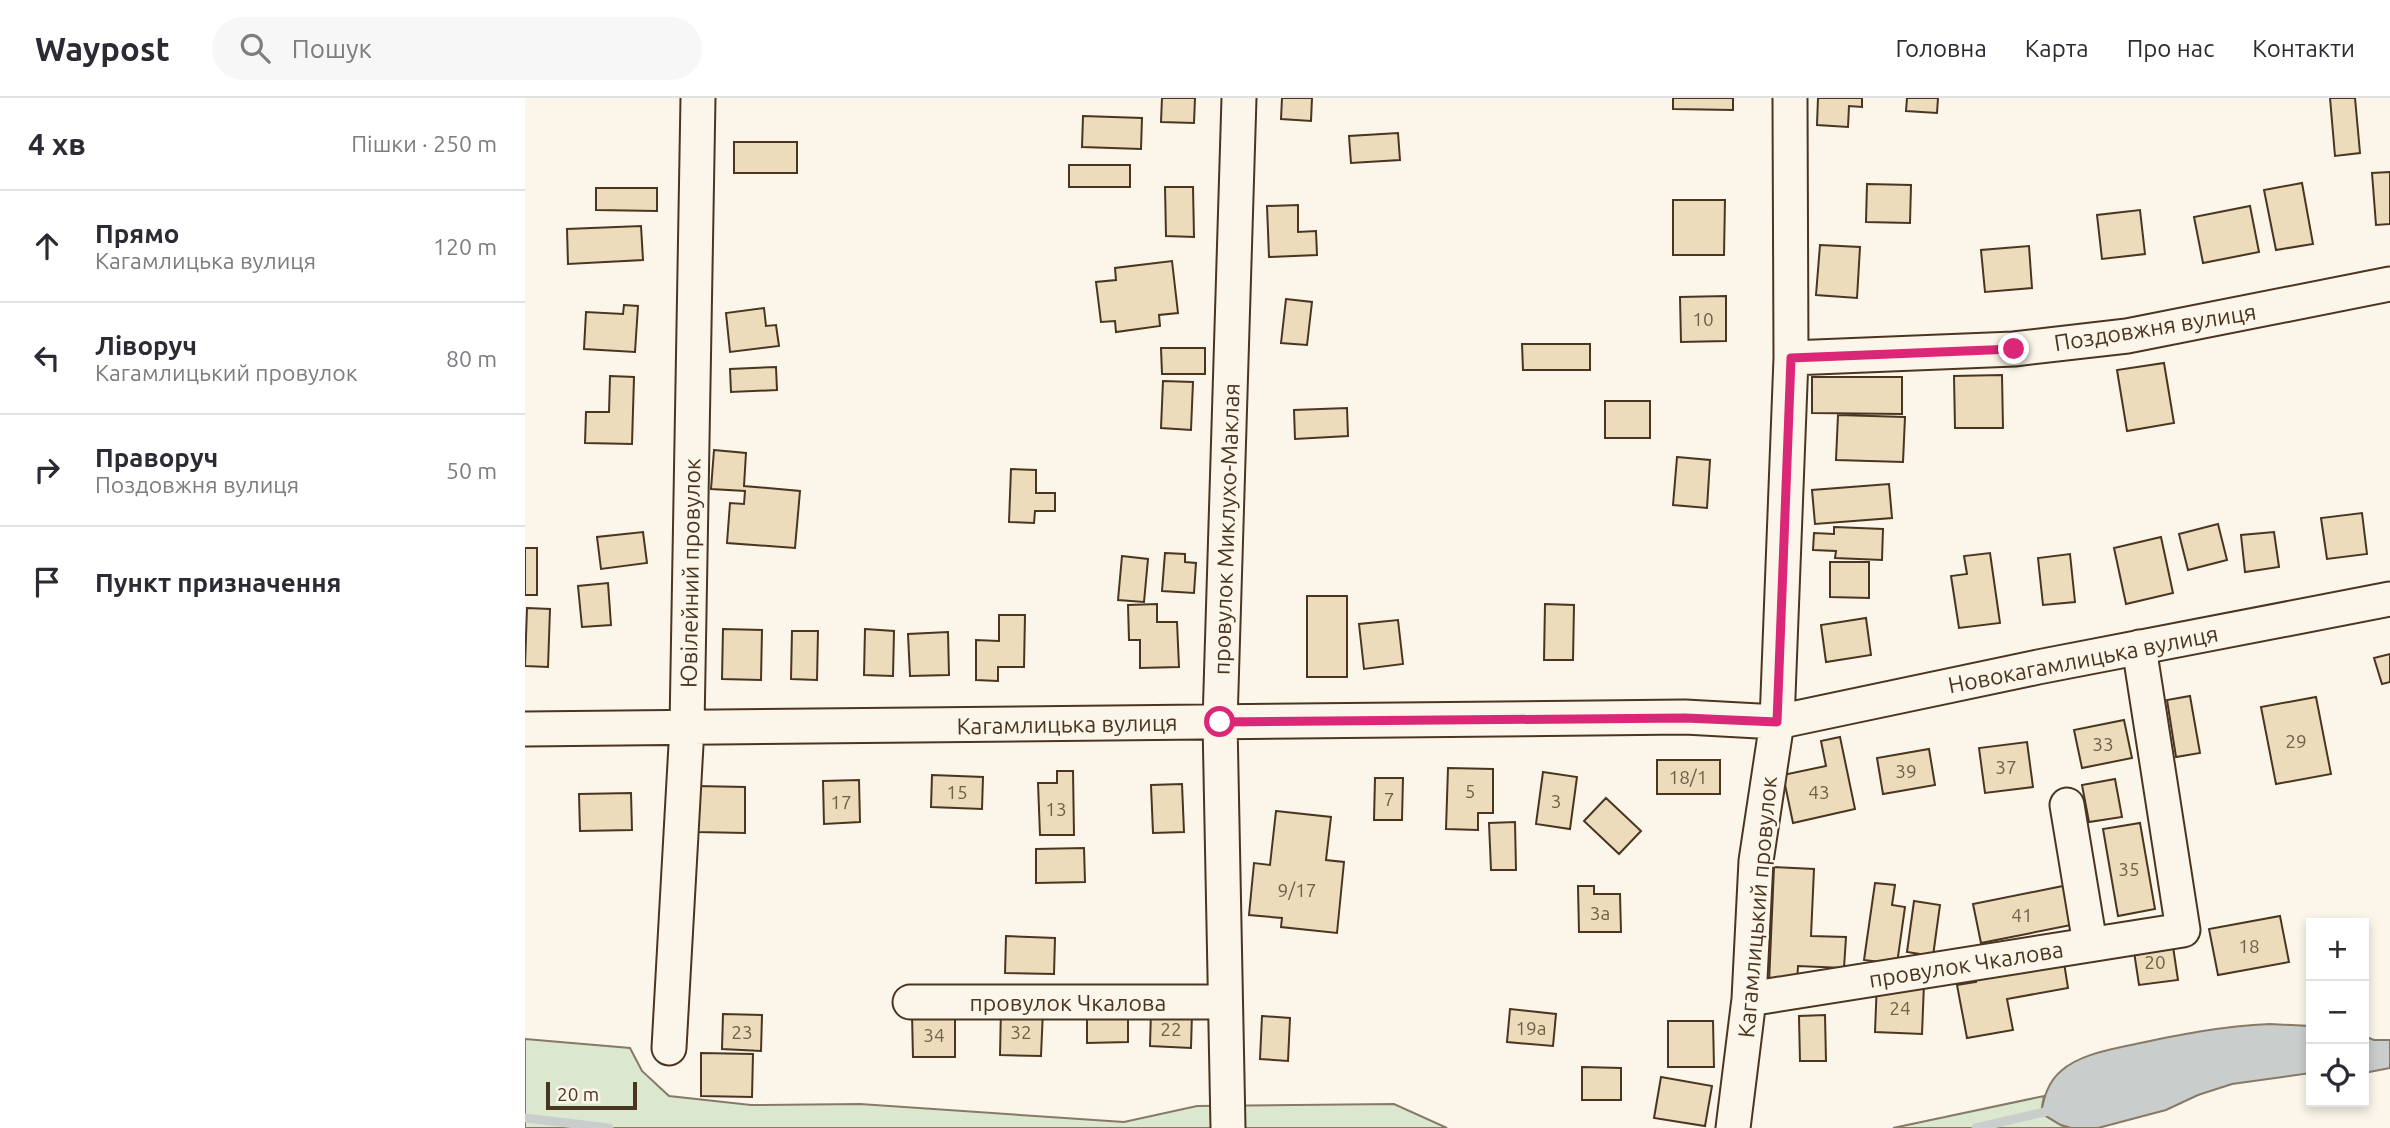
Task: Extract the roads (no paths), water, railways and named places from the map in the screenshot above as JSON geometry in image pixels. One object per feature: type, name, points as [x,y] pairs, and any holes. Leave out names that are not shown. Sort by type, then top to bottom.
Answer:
[{"type":"street","name":"Ювілейний провулок","points":[[669,1048],[687,727],[698,98]]},
{"type":"street","name":"провулок Миклухо-Маклая","points":[[1228,1128],[1220,722],[1239,98]]},
{"type":"street","name":"Кагамлицький провулок","points":[[1733,1128],[1749,999],[1756,861],[1777,722],[1791,358],[1790,98]]},
{"type":"street","name":"Поздовжня вулиця","points":[[1791,358],[2014,349],[2127,336],[2390,284]]},
{"type":"street","name":"Новокагамлицька вулиця","points":[[1777,722],[2139,647],[2390,599]]},
{"type":"street","name":"провулок Чкалова","points":[[1749,999],[2183,930],[2139,647]]},
{"type":"street","name":"Кагамлицька вулиця","points":[[525,729],[1671,718],[1777,722]]},
{"type":"street","points":[[2067,805],[2091,944]]},
{"type":"street","name":"провулок Чкалова","points":[[911,1002],[1225,1002]]},
{"type":"waterway","points":[[1976,1128],[2049,1111]]},
{"type":"waterway","points":[[525,1118],[609,1128]]}]
